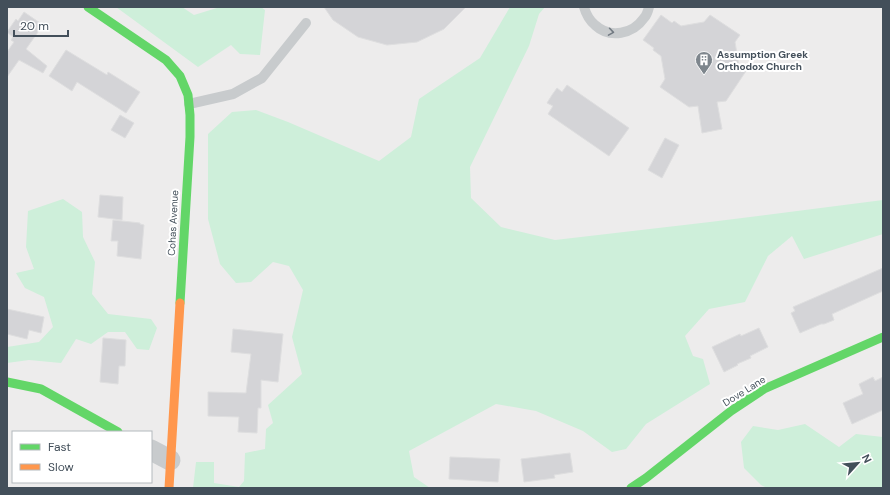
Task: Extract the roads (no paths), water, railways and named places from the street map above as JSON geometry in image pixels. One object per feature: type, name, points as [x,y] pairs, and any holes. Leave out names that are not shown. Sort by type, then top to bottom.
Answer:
[{"type":"street","name":"Cohas Avenue","points":[[88,7],[166,60],[180,76],[188,95],[190,136],[168,488]]},
{"type":"street","name":"Dove Lane","points":[[631,488],[646,478],[731,411],[764,389],[883,337]]},
{"type":"street","points":[[7,382],[41,389],[116,431]]},
{"type":"street","points":[[152,451],[170,460]]},
{"type":"lane","points":[[584,7],[588,18],[595,26],[605,31],[615,33],[627,32],[637,26],[645,18],[649,7]]},
{"type":"lane","points":[[189,104],[233,94],[262,78],[306,23]]},
{"type":"place","name":"Assumption Greek Orthodox Church","points":[[704,75]]}]
